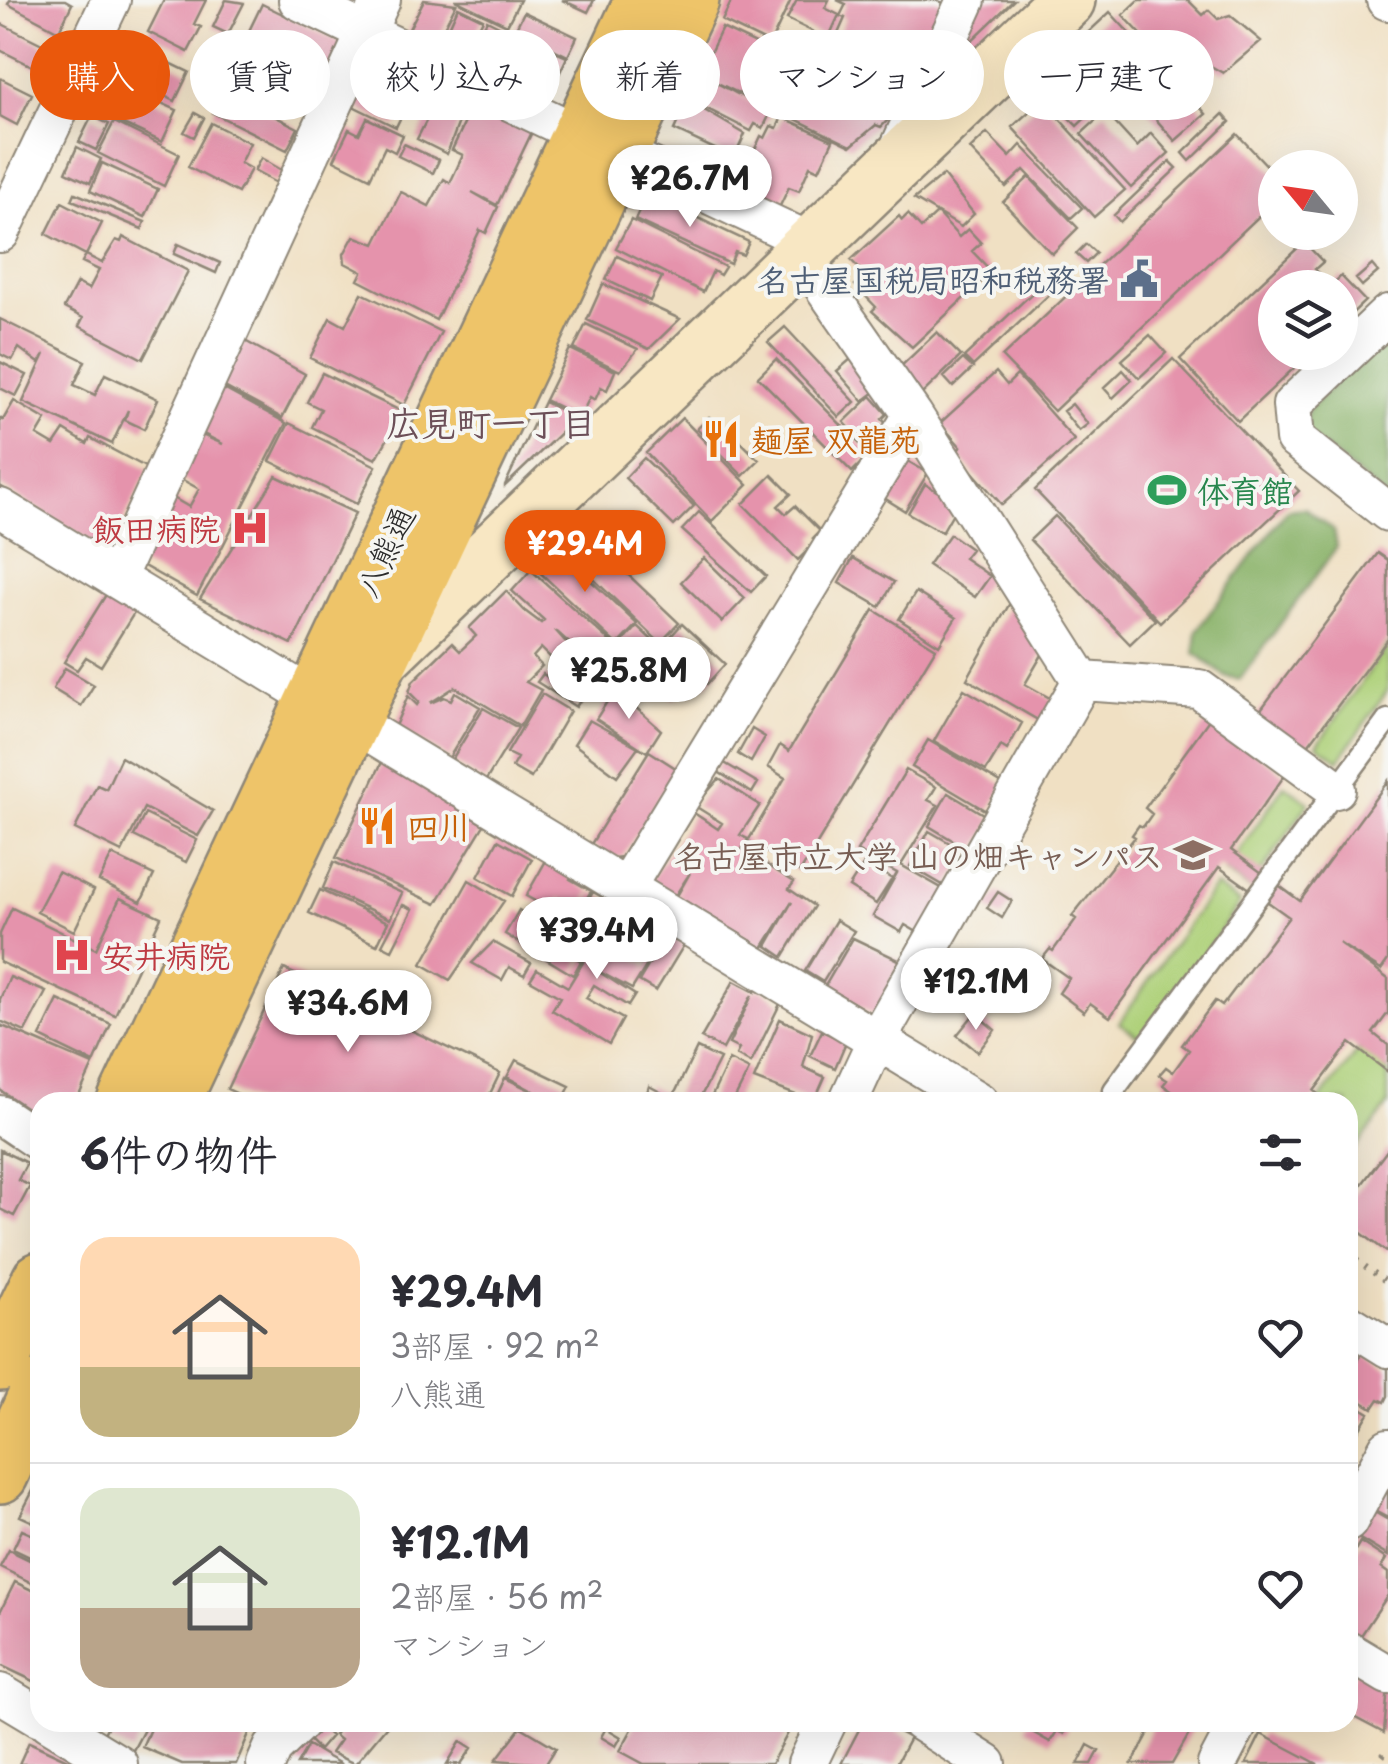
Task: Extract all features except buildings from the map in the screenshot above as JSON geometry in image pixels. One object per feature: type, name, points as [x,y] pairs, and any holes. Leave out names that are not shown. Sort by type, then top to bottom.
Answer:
[{"type":"main road","name":"八熊通","points":[[176,1092],[332,710],[380,659],[600,144],[644,0]]},
{"type":"main road","name":"八熊通","points":[[129,1092],[332,710],[600,144],[691,0]]},
{"type":"main road","points":[[0,1362],[30,1300]]},
{"type":"main road","points":[[0,1476],[30,1410]]},
{"type":"street","points":[[0,233],[110,0]]},
{"type":"street","points":[[298,0],[373,16],[600,144],[809,251],[1082,680]]},
{"type":"street","points":[[888,171],[966,0]]},
{"type":"street","points":[[380,659],[1067,0]]},
{"type":"street","points":[[116,578],[373,16]]},
{"type":"street","points":[[1388,314],[1292,405],[1296,439],[1388,512]]},
{"type":"street","points":[[626,887],[913,415]]},
{"type":"street","points":[[0,508],[961,1092]]},
{"type":"street","points":[[1082,680],[1199,689],[1336,790]]},
{"type":"street","points":[[853,1092],[876,1042],[1082,680]]},
{"type":"street","points":[[0,1115],[30,1135]]},
{"type":"street","points":[[1358,1329],[1388,1348]]},
{"type":"street","points":[[1358,1504],[1388,1448]]},
{"type":"street","points":[[1358,1656],[1388,1675]]},
{"type":"street","points":[[0,1693],[30,1711]]},
{"type":"street","points":[[65,1732],[118,1764]]},
{"type":"street","points":[[266,1764],[273,1748],[290,1732]]},
{"type":"street","points":[[808,1764],[823,1732]]},
{"type":"street","points":[[937,1732],[987,1764]]},
{"type":"street","points":[[1217,1764],[1234,1732]]},
{"type":"lane","points":[[1114,1090],[1388,720]]},
{"type":"path","points":[[1358,1261],[1388,1283]]},
{"type":"path","points":[[1376,1764],[1388,1749]]},
{"type":"green space","points":[[1388,329],[1388,499],[1303,430],[1308,410],[1348,370],[1358,370],[1358,359]]},
{"type":"green space","points":[[1305,508],[1334,531],[1337,547],[1240,679],[1225,676],[1195,653],[1197,630],[1287,510]]},
{"type":"green space","points":[[1388,645],[1388,690],[1339,760],[1317,745]]},
{"type":"green space","points":[[1284,785],[1309,802],[1250,889],[1225,872]]},
{"type":"green space","points":[[1215,886],[1240,903],[1144,1040],[1119,1023]]},
{"type":"green space","points":[[1361,1047],[1388,1068],[1388,1105],[1358,1145],[1358,1092],[1326,1092]]},
{"type":"place","name":"名古屋国税局昭和税務署","points":[[1139,279]]},
{"type":"place","name":"麺屋 双龍苑","points":[[721,439]]},
{"type":"place","name":"体育館","points":[[1167,490]]},
{"type":"place","name":"飯田病院","points":[[250,528]]},
{"type":"place","name":"四川","points":[[377,826]]},
{"type":"place","name":"名古屋市立大学 山の畑キャンパス","points":[[1193,855]]},
{"type":"place","name":"安井病院","points":[[72,955]]},
{"type":"district","name":"広見町一丁目","points":[[491,421]]}]
